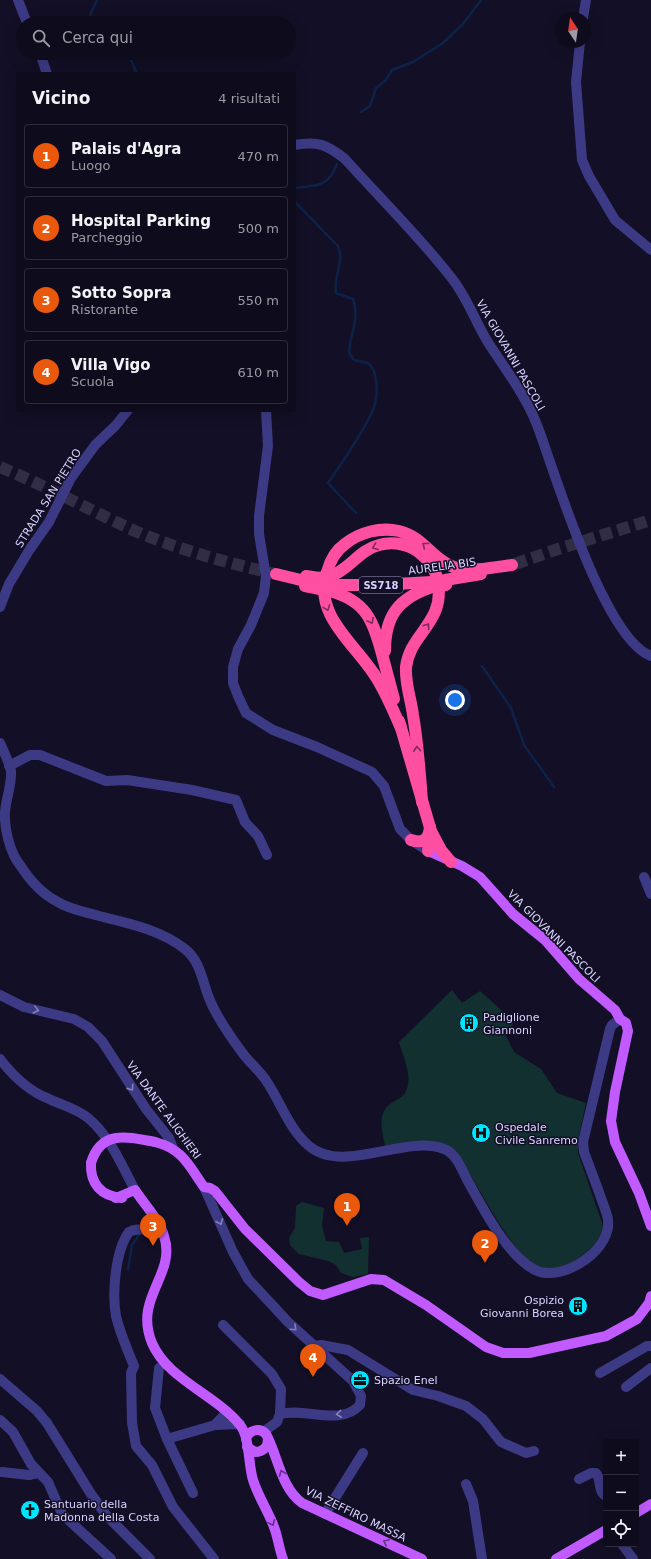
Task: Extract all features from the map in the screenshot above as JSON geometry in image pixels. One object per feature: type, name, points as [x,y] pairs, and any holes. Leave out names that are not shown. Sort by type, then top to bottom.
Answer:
[{"type":"highway","name":"AURELIA BIS","points":[[281,575],[305,581],[330,584],[432,584],[487,573],[514,564],[474,569],[458,568],[449,565],[423,543],[408,534],[387,530],[376,530],[359,535],[346,543],[335,553],[327,571],[323,586],[326,606],[334,622],[375,675],[401,728]]},
{"type":"highway","points":[[422,802],[416,733],[406,681],[406,666],[414,647],[436,612],[439,594],[436,573],[430,563],[420,553],[406,546],[391,543],[378,545],[364,551],[342,570],[330,584],[362,607],[370,618],[376,632],[401,728],[422,802],[431,832],[441,850],[451,862]]},
{"type":"highway","points":[[391,688],[385,653],[388,622],[403,602],[432,584]]},
{"type":"highway","points":[[411,840],[418,842],[425,840],[431,832]]},
{"type":"highway","points":[[428,851],[431,832]]},
{"type":"main road","name":"VIA GIOVANNI PASCOLI","points":[[428,851],[480,877],[513,914],[545,940],[579,979],[615,1010],[619,1014],[620,1019],[626,1023],[628,1030],[614,1092],[611,1121],[615,1142],[639,1193],[651,1226]]},
{"type":"main road","points":[[143,1203],[106,1195],[96,1186],[92,1178],[91,1163],[96,1149],[110,1139],[126,1137],[156,1142],[173,1148]]},
{"type":"main road","name":"VIA DANTE ALIGHIERI","points":[[173,1148],[181,1155],[204,1187]]},
{"type":"main road","points":[[204,1187],[208,1187],[215,1191],[245,1230],[298,1282],[310,1291],[323,1295],[370,1279],[384,1280],[426,1305],[486,1347],[503,1353],[528,1353],[606,1336],[637,1319],[649,1303],[651,1296]]},
{"type":"main road","points":[[116,1198],[135,1190],[162,1229],[166,1242],[167,1256],[164,1269],[149,1304],[148,1324],[152,1342],[160,1358],[240,1424],[262,1434],[267,1447],[262,1451],[255,1452],[247,1443]]},
{"type":"main road","points":[[240,1424],[247,1443],[253,1479],[275,1529],[283,1559]]},
{"type":"main road","points":[[247,1443],[249,1434],[262,1434]]},
{"type":"main road","name":"VIA ZEFFIRO MASSA","points":[[262,1434],[274,1452],[285,1480],[293,1495],[302,1502],[325,1514],[422,1559]]},
{"type":"main road","points":[[639,1511],[651,1504]]},
{"type":"main road","points":[[556,1559],[603,1532]]},
{"type":"street","points":[[18,0],[25,16]]},
{"type":"street","points":[[584,12],[586,0]]},
{"type":"street","points":[[579,48],[576,82],[582,160],[615,220],[651,250]]},
{"type":"street","points":[[42,60],[46,72]]},
{"type":"street","name":"VIA GIOVANNI PASCOLI","points":[[296,145],[308,143],[329,147],[345,159],[451,277],[468,304],[484,336],[530,407],[575,532],[590,569],[605,599],[629,640],[643,653],[651,656]]},
{"type":"street","name":"STRADA SAN PIETRO","points":[[0,607],[9,584],[30,549],[49,522],[71,478],[96,444],[116,426],[126,412]]},
{"type":"street","name":"VIA GIOVANNI PASCOLI","points":[[266,412],[268,446],[259,516],[259,534],[266,576],[264,593],[251,625],[238,649],[232,667],[233,683],[246,713],[253,719],[272,730],[317,747],[372,772],[384,786],[400,829],[411,840],[428,851]]},
{"type":"street","points":[[0,743],[9,766],[11,781],[5,813],[8,834],[18,863],[37,887],[56,902],[172,940],[187,951],[195,960],[204,979],[209,999],[244,1056],[266,1079],[295,1131],[308,1145],[318,1151],[340,1156],[356,1156],[416,1146],[437,1147],[446,1150],[455,1158],[474,1192],[508,1245],[522,1260],[534,1269],[541,1272],[563,1271],[583,1261],[600,1247],[609,1230],[608,1217],[584,1152],[584,1142],[610,1029],[612,1025],[620,1019]]},
{"type":"street","points":[[9,766],[30,755],[40,755],[106,781],[127,780],[192,790],[236,800],[245,822],[258,836],[267,855]]},
{"type":"street","points":[[644,877],[651,894]]},
{"type":"street","name":"VIA DANTE ALIGHIERI","points":[[0,995],[24,1007],[74,1019],[88,1027],[102,1041],[146,1109],[169,1138],[173,1148]]},
{"type":"street","points":[[0,1059],[20,1082],[33,1091],[73,1108],[94,1123],[105,1137],[135,1190]]},
{"type":"street","points":[[204,1187],[233,1252],[248,1279],[288,1322],[353,1382],[360,1393],[361,1402],[356,1409],[342,1414],[294,1413],[279,1418],[262,1434]]},
{"type":"street","points":[[162,1229],[151,1232],[135,1229],[129,1232],[116,1266],[114,1300],[116,1315],[134,1366],[131,1373],[132,1423],[136,1446],[152,1465],[174,1507],[214,1559]]},
{"type":"street","points":[[223,1325],[278,1382],[281,1389],[279,1418],[274,1433],[274,1452]]},
{"type":"street","points":[[314,1346],[321,1345],[348,1350],[413,1390],[438,1396],[466,1406],[483,1419],[501,1442],[526,1454],[534,1451]]},
{"type":"street","points":[[600,1373],[647,1346],[651,1346]]},
{"type":"street","points":[[159,1368],[155,1408],[167,1439],[193,1492]]},
{"type":"street","points":[[626,1387],[651,1368]]},
{"type":"street","points":[[0,1379],[37,1411],[47,1423],[91,1494],[106,1515],[150,1559]]},
{"type":"street","points":[[215,1425],[227,1412]]},
{"type":"street","points":[[0,1420],[13,1432],[31,1464],[48,1482],[62,1514],[112,1559]]},
{"type":"street","points":[[167,1439],[215,1425],[240,1424]]},
{"type":"street","points":[[325,1514],[363,1453]]},
{"type":"street","points":[[2,1472],[28,1475],[38,1473]]},
{"type":"street","points":[[579,1478],[591,1473],[596,1473],[599,1477],[600,1490],[603,1493]]},
{"type":"street","points":[[466,1484],[473,1501],[482,1559]]},
{"type":"street","points":[[624,1547],[633,1559]]},
{"type":"green space","name":"Ospedale Civile Sanremo","points":[[452,990],[462,1003],[480,991],[508,1016],[513,1024],[505,1034],[514,1052],[541,1069],[557,1093],[586,1103],[578,1140],[578,1153],[603,1226],[599,1237],[592,1247],[573,1262],[558,1268],[541,1269],[532,1264],[522,1255],[501,1226],[468,1172],[447,1146],[385,1146],[382,1116],[388,1106],[404,1094],[408,1081],[407,1068],[399,1042]]},
{"type":"green space","points":[[302,1202],[324,1208],[322,1226],[326,1241],[339,1242],[344,1253],[362,1249],[360,1238],[369,1237],[368,1274],[353,1277],[341,1273],[336,1265],[328,1261],[299,1254],[290,1245],[289,1238],[295,1228],[296,1206]]},
{"type":"waterway","points":[[90,16],[97,0]]},
{"type":"waterway","points":[[361,112],[370,106],[376,88],[386,80],[392,70],[413,62],[443,43],[463,24],[481,0]]},
{"type":"waterway","points":[[131,60],[136,72]]},
{"type":"waterway","points":[[296,188],[315,186],[325,182],[337,164]]},
{"type":"waterway","points":[[296,203],[338,246],[340,252],[340,264],[336,280],[336,293],[353,299],[355,307],[355,320],[349,353],[354,360],[368,363],[372,367],[376,378],[377,392],[375,405],[369,419],[328,483],[356,513]]},
{"type":"waterway","points":[[482,666],[511,708],[524,745],[554,787]]},
{"type":"waterway","points":[[128,1270],[132,1245],[139,1235]]},
{"type":"tunnel","points":[[0,467],[152,538],[204,556],[275,574]]},
{"type":"tunnel","points":[[515,564],[651,520]]},
{"type":"place","name":"Padiglione Giannoni","points":[[469,1023]]},
{"type":"place","name":"Ospedale Civile Sanremo","points":[[481,1133]]},
{"type":"place","name":"Palais d'Agra","points":[[347,1226]]},
{"type":"place","name":"Sotto Sopra","points":[[153,1246]]},
{"type":"place","name":"Hospital Parking","points":[[485,1263]]},
{"type":"place","name":"Ospizio Giovanni Borea","points":[[578,1306]]},
{"type":"place","name":"Villa Vigo","points":[[313,1377]]},
{"type":"place","name":"Spazio Enel","points":[[360,1380]]},
{"type":"place","name":"Santuario della Madonna della Costa","points":[[30,1510]]}]
